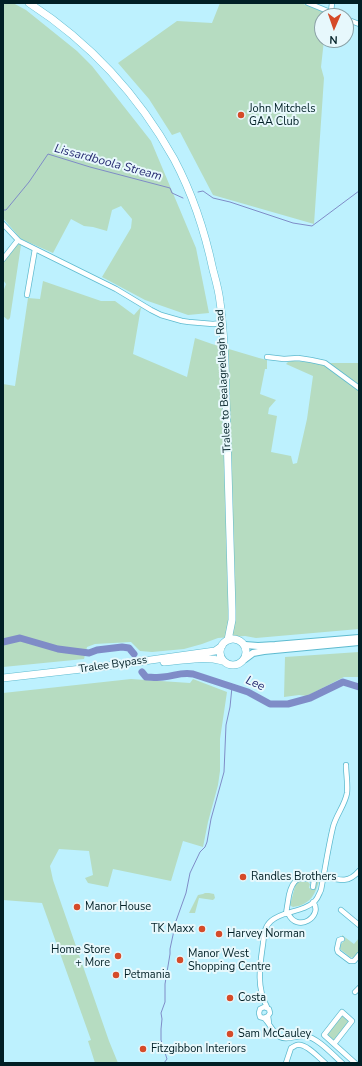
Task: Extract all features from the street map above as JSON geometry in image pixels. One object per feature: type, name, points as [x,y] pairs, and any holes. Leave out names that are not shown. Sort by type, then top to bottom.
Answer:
[{"type":"highway","name":"Tralee to Bealagrellagh Road","points":[[29,3],[50,16],[77,39],[104,64],[128,91],[150,121],[174,160],[189,192],[205,237],[220,302],[225,363],[232,610],[232,620],[228,640]]},
{"type":"highway","name":"Tralee to Bealagrellagh Road","points":[[232,610],[238,639]]},
{"type":"highway","points":[[238,639],[245,645],[247,652],[245,659],[239,664],[231,665],[223,661],[220,653],[224,642],[228,640],[238,639]]},
{"type":"highway","name":"Tralee Bypass","points":[[3,678],[132,664],[215,651],[222,646]]},
{"type":"highway","name":"Tralee Bypass","points":[[144,662],[200,658],[211,658],[223,661]]},
{"type":"highway","name":"Tralee Bypass","points":[[3,683],[110,670],[132,664]]},
{"type":"main road","points":[[245,645],[258,646],[359,638]]},
{"type":"main road","points":[[245,659],[253,653],[264,651],[359,642]]},
{"type":"street","points":[[308,3],[321,8]]},
{"type":"street","points":[[3,224],[18,240],[116,289],[161,315],[189,322],[213,324],[222,323]]},
{"type":"street","points":[[3,259],[18,240]]},
{"type":"street","points":[[27,295],[35,249]]},
{"type":"street","points":[[267,357],[284,359],[298,358],[326,363],[359,388]]},
{"type":"street","points":[[266,1017],[270,1011],[263,1001],[260,982],[265,932],[270,922],[280,916],[298,910],[313,902],[321,890],[334,825],[347,793],[346,765]]},
{"type":"street","points":[[324,876],[346,880],[350,879],[359,871]]},
{"type":"street","points":[[313,887],[314,880],[308,878],[297,879],[294,882],[290,890],[287,913],[294,921],[302,923],[306,922],[316,912],[316,907],[313,902]]},
{"type":"street","points":[[342,910],[359,925]]},
{"type":"street","points":[[342,939],[339,940],[337,949],[338,952],[350,961],[354,961],[359,955]]},
{"type":"street","points":[[355,992],[359,988]]},
{"type":"street","points":[[263,1001],[259,1015],[261,1017],[266,1017],[275,1034],[284,1038],[309,1037],[341,1062],[346,1055]]},
{"type":"street","points":[[261,1008],[266,1007]]},
{"type":"street","points":[[334,1044],[352,1021],[342,1012],[324,1035],[355,1063]]},
{"type":"street","points":[[286,1063],[291,1048],[297,1045],[303,1045],[325,1063]]},
{"type":"green space","points":[[3,3],[13,3],[26,10],[77,51],[92,66],[151,141],[196,248],[209,313],[188,315],[145,300],[102,277],[131,228],[132,219],[121,206],[112,210],[107,231],[84,226],[71,219],[53,253],[21,239],[3,218]]},
{"type":"green space","name":"John Mitchels GAA Club","points":[[220,3],[301,3],[314,8],[314,48],[323,48],[321,67],[324,78],[314,224],[213,195],[180,132],[172,135],[149,99],[118,63],[177,21],[212,23]]},
{"type":"green space","points":[[18,244],[21,245],[10,318],[8,320],[3,316],[3,292],[6,284],[3,280],[3,260],[14,246]]},
{"type":"green space","points":[[43,281],[101,301],[115,301],[134,315],[141,307],[133,354],[187,377],[195,338],[267,360],[267,369],[265,369],[260,394],[276,400],[269,408],[268,414],[277,416],[271,452],[291,456],[293,464],[297,463],[307,419],[313,376],[286,364],[292,361],[314,362],[326,366],[359,391],[359,629],[256,638],[245,636],[218,638],[184,649],[152,652],[140,651],[131,642],[95,644],[87,647],[84,659],[3,667],[3,384],[15,386],[28,298],[40,299]]},
{"type":"green space","points":[[329,363],[359,363],[359,385]]},
{"type":"green space","points":[[359,652],[359,677],[344,677],[307,696],[299,695],[284,697],[285,657]]},
{"type":"green space","points":[[131,679],[190,683],[193,679],[227,692],[220,739],[220,771],[203,847],[183,841],[171,881],[113,869],[108,887],[88,883],[85,878],[93,875],[89,851],[59,849],[50,866],[53,880],[118,1063],[95,1063],[88,1041],[91,1040],[42,903],[3,900],[3,693]]},
{"type":"green space","points":[[298,881],[308,882],[310,884],[309,888],[314,890],[317,881],[319,881],[316,891],[307,902],[293,907],[290,905],[296,883]]},
{"type":"green space","points":[[205,893],[214,894],[215,898],[213,900],[199,898],[195,913],[189,913],[198,895]]},
{"type":"green space","points":[[342,935],[354,944],[359,938],[359,952],[353,958],[340,949],[341,944],[345,940]]},
{"type":"green space","points":[[342,1015],[349,1021],[333,1041],[326,1036]]},
{"type":"waterway","name":"Lissardboola Stream","points":[[3,210],[6,210],[29,182],[48,154],[90,167],[170,188],[172,193],[183,198]]},
{"type":"waterway","name":"Lissardboola Stream","points":[[198,192],[203,191],[213,198],[230,202],[293,223],[312,226],[359,191]]},
{"type":"waterway","name":"Lee","points":[[3,642],[20,638],[58,649],[89,653],[97,650],[122,647],[129,648],[134,654]]},
{"type":"waterway","name":"Lee","points":[[142,672],[146,677],[167,677],[185,673],[193,674],[248,692],[270,704],[288,704],[310,698],[343,682],[359,687]]},
{"type":"waterway","points":[[164,1063],[167,1059],[161,1040],[161,1013],[165,1002],[165,984],[170,949],[176,921],[186,893],[190,873],[200,852],[205,847],[207,842],[211,819],[224,772],[226,725],[232,687]]},
{"type":"place","name":"John Mitchels GAA Club","points":[[241,115]]},
{"type":"place","name":"Randles Brothers","points":[[243,877]]},
{"type":"place","name":"Manor House","points":[[77,907]]},
{"type":"place","name":"TK Maxx","points":[[202,929]]},
{"type":"place","name":"Harvey Norman","points":[[219,934]]},
{"type":"place","name":"Home Store + More","points":[[118,956]]},
{"type":"place","name":"Manor West Shopping Centre","points":[[180,960]]},
{"type":"place","name":"Petmania","points":[[116,975]]},
{"type":"place","name":"Costa","points":[[230,998]]},
{"type":"place","name":"Sam McCauley","points":[[230,1034]]},
{"type":"place","name":"Fitzgibbon Interiors","points":[[143,1049]]}]
